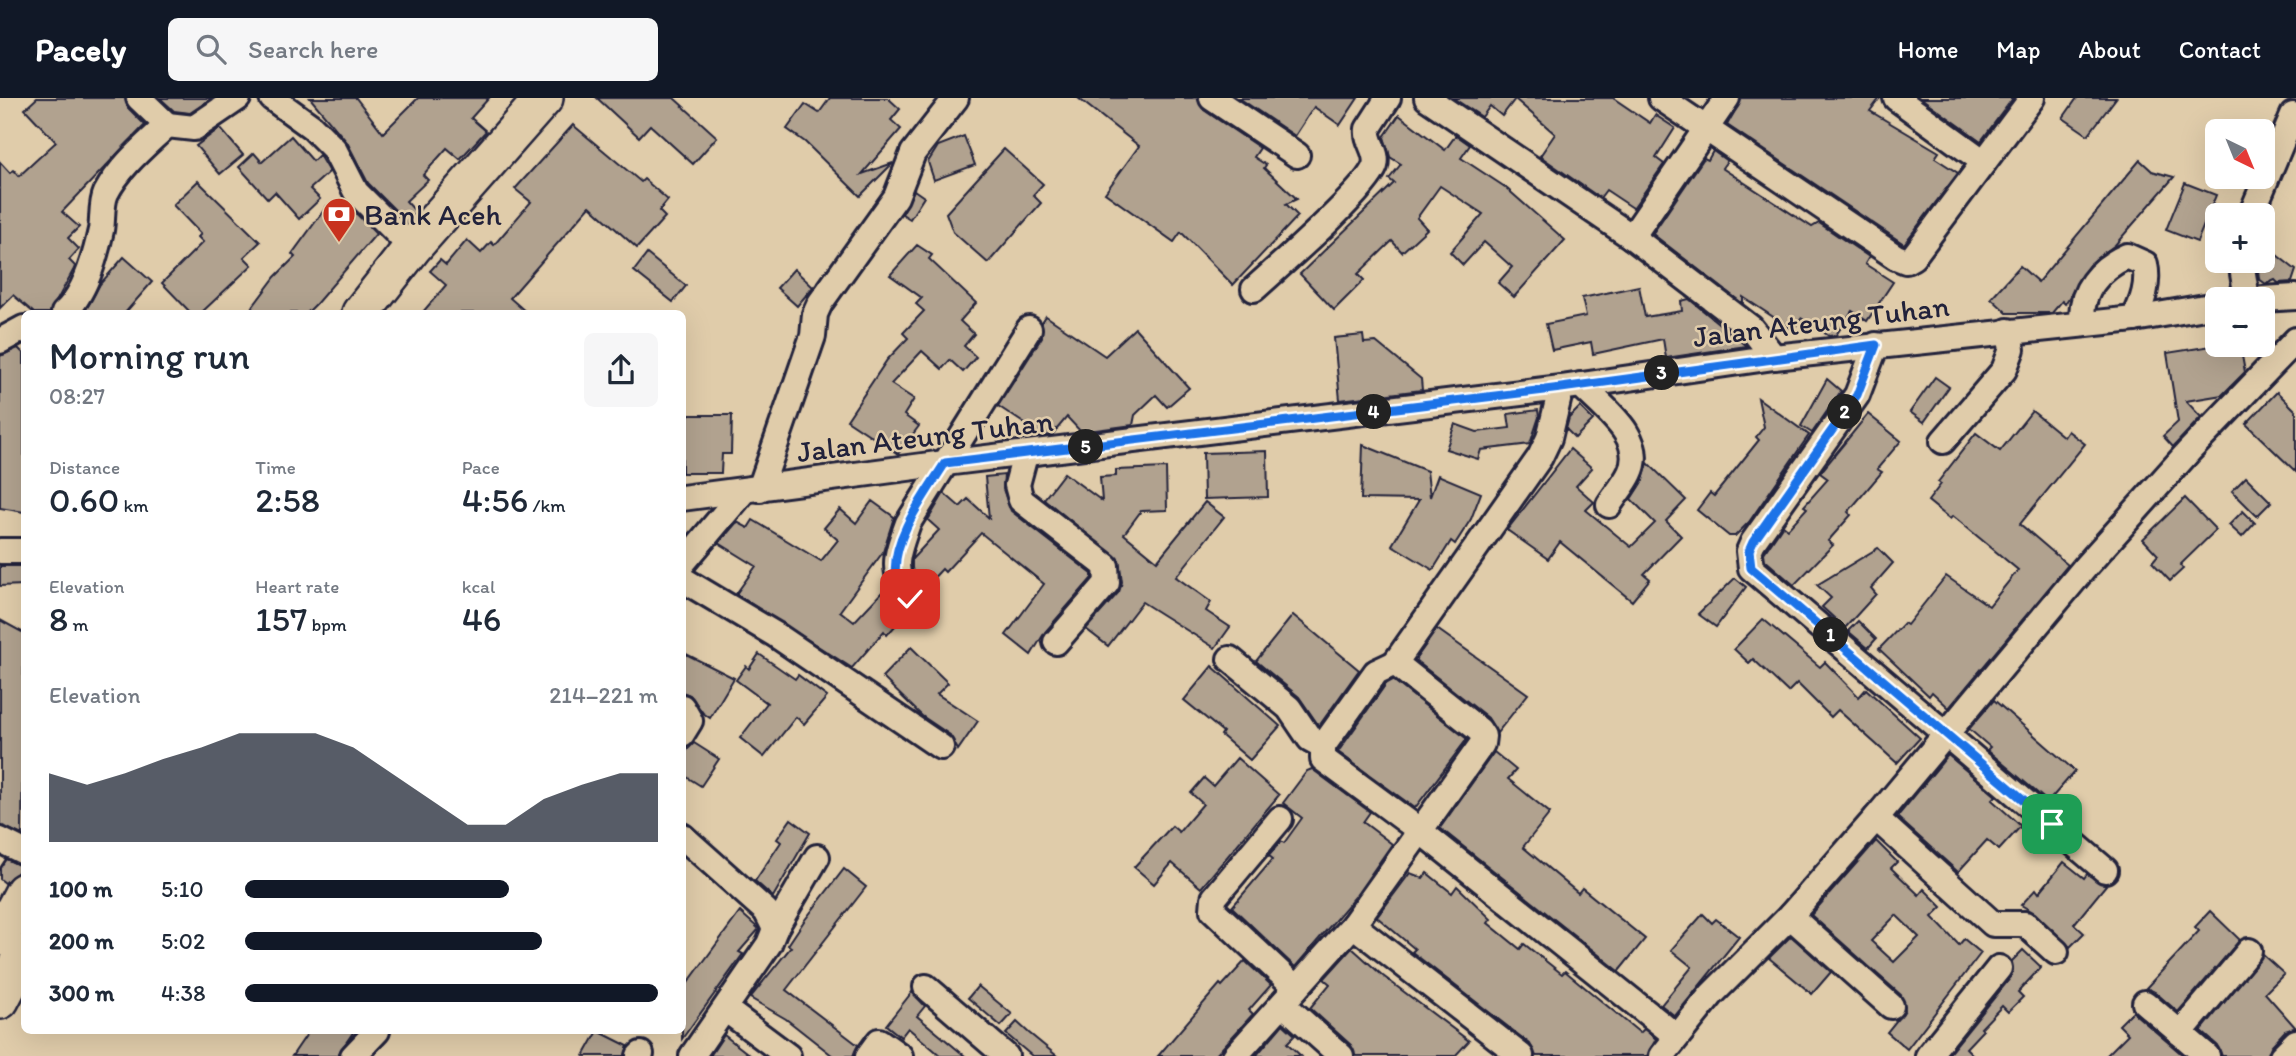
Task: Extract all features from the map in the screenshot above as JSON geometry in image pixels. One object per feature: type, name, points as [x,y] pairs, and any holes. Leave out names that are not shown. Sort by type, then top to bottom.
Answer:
[{"type":"highway","points":[[363,310],[412,248],[544,98]]},
{"type":"highway","points":[[0,937],[21,898]]},
{"type":"highway","points":[[0,1000],[21,960]]},
{"type":"street","points":[[139,98],[167,125],[194,128],[239,98]]},
{"type":"street","points":[[272,98],[312,127],[334,149],[356,192],[412,248]]},
{"type":"street","points":[[1212,98],[1297,155]]},
{"type":"street","points":[[1254,289],[1355,193],[1375,166],[1375,153],[1367,135],[1388,98]]},
{"type":"street","points":[[1427,98],[1632,237],[1751,328],[1774,357]]},
{"type":"street","points":[[1661,98],[1705,130],[1896,257],[1906,261],[1913,257],[2032,98]]},
{"type":"street","points":[[1632,237],[1727,98]]},
{"type":"street","points":[[1896,98],[1984,162]]},
{"type":"street","points":[[686,560],[752,491],[813,336],[815,314],[873,225],[896,197],[913,153],[942,104]]},
{"type":"street","points":[[2256,203],[2293,115]]},
{"type":"street","points":[[67,310],[73,305],[85,279],[101,230],[104,196],[119,172],[167,125]]},
{"type":"street","points":[[2083,323],[2081,308],[2092,282],[2112,262],[2127,256],[2145,264],[2147,275],[2143,301],[2134,319]]},
{"type":"street","points":[[2275,298],[2296,297]]},
{"type":"street","name":"Jalan Ateung Tuhan","points":[[686,498],[1571,386],[1774,357],[2134,319],[2205,307]]},
{"type":"street","points":[[910,599],[896,577],[899,549],[908,523],[1029,328]]},
{"type":"street","points":[[0,341],[21,330]]},
{"type":"street","points":[[1943,441],[2004,370],[2012,349],[2008,331]]},
{"type":"street","points":[[1609,505],[1630,473],[1636,451],[1628,435],[1571,386],[1540,457],[1395,663],[1376,672],[1323,746],[1323,759],[1419,830],[1669,1046],[1790,916],[1876,818],[1945,733],[2180,461],[2296,340]]},
{"type":"street","points":[[1876,345],[1857,395],[1753,542],[1749,551],[1751,568],[2105,870]]},
{"type":"street","points":[[1025,455],[1017,485],[1021,500],[1106,566],[1107,583],[1056,642]]},
{"type":"street","points":[[0,551],[21,551]]},
{"type":"street","points":[[686,581],[776,635],[941,747]]},
{"type":"street","points":[[1230,659],[1289,708],[1310,739],[1323,746]]},
{"type":"street","points":[[1235,1056],[1353,925],[1482,744],[1483,736],[1395,663]]},
{"type":"street","points":[[1876,818],[1993,924],[2025,924],[2056,952]]},
{"type":"street","points":[[1280,819],[1214,898],[1213,910],[1341,1056]]},
{"type":"street","points":[[0,840],[21,850]]},
{"type":"street","points":[[686,847],[766,911],[775,929]]},
{"type":"street","points":[[692,1056],[769,944],[817,858]]},
{"type":"street","points":[[1790,916],[1891,1006]]},
{"type":"street","points":[[1353,925],[1521,1056]]},
{"type":"street","points":[[2180,1033],[2249,951]]},
{"type":"street","points":[[1928,1056],[1999,968]]},
{"type":"street","points":[[926,987],[1006,1056]]},
{"type":"street","points":[[2145,1003],[2207,1056]]},
{"type":"street","points":[[724,1009],[788,1056]]},
{"type":"street","points":[[353,1056],[374,1034]]},
{"type":"street","points":[[868,1056],[879,1041],[900,1056]]},
{"type":"street","points":[[2282,1056],[2296,1042]]},
{"type":"building","points":[[37,98],[125,98],[128,108],[145,125],[62,212],[79,227],[68,238],[79,249],[69,260],[75,266],[74,269],[52,310],[30,310],[13,295],[0,308],[0,162],[10,173],[14,170],[19,176],[56,142],[25,109]]},
{"type":"building","points":[[160,98],[212,98],[190,113],[174,111]]},
{"type":"building","points":[[310,98],[356,98],[383,133],[418,98],[489,98],[471,118],[486,131],[460,159],[447,148],[423,175],[428,180],[406,201],[416,212],[407,222],[368,183],[347,142]]},
{"type":"building","points":[[597,98],[674,98],[717,137],[693,164],[650,125],[639,137]]},
{"type":"building","points":[[830,98],[888,98],[900,109],[891,120],[901,129],[862,174],[893,163],[860,196],[805,142],[787,129],[805,104],[819,113]]},
{"type":"building","points":[[1078,98],[1197,98],[1204,110],[1260,148],[1254,157],[1266,165],[1264,168],[1297,199],[1286,204],[1298,216],[1233,285],[1181,232],[1174,242],[1105,193],[1139,146]]},
{"type":"building","points":[[1239,98],[1358,98],[1340,125],[1314,107],[1295,136]]},
{"type":"building","points":[[1453,98],[1613,98],[1650,123],[1655,115],[1675,128],[1656,158],[1664,164],[1633,208],[1606,190],[1600,198],[1540,156],[1555,134],[1515,99],[1502,116],[1490,106],[1482,117]]},
{"type":"building","points":[[1742,98],[1880,98],[1870,111],[1939,152],[1935,158],[1958,173],[1904,244],[1727,125]]},
{"type":"building","points":[[1921,98],[2013,98],[1981,141]]},
{"type":"building","points":[[2077,98],[2116,98],[2088,135],[2063,118]]},
{"type":"building","points":[[1399,115],[1445,150],[1456,135],[1470,145],[1461,158],[1505,187],[1565,240],[1514,297],[1498,283],[1512,267],[1484,242],[1463,265],[1450,252],[1483,214],[1440,186],[1417,218],[1427,229],[1402,252],[1392,241],[1358,274],[1364,280],[1334,310],[1300,274],[1394,183],[1389,179],[1401,164],[1390,157],[1384,137]]},
{"type":"building","points":[[573,125],[641,182],[644,179],[668,200],[659,211],[665,217],[637,248],[590,206],[510,298],[524,310],[425,310],[446,285],[430,271],[440,260],[446,265],[467,240],[481,253],[491,242],[494,245],[531,202],[515,189]]},
{"type":"building","points":[[220,128],[243,155],[220,174],[196,146]]},
{"type":"building","points":[[291,136],[313,161],[319,155],[329,172],[310,189],[320,199],[299,219],[275,192],[268,199],[239,167],[254,153],[262,162]]},
{"type":"building","points":[[964,136],[975,165],[934,180],[928,162],[938,146]]},
{"type":"building","points":[[1004,149],[1043,184],[1033,195],[1041,203],[988,263],[953,232],[946,213]]},
{"type":"building","points":[[1713,151],[1727,161],[1722,168],[1812,227],[1819,223],[1869,257],[1865,264],[1893,282],[1867,321],[1852,311],[1836,335],[1829,336],[1801,318],[1793,330],[1743,297],[1743,304],[1654,235],[1704,158],[1708,160]]},
{"type":"building","points":[[2140,160],[2152,171],[2174,177],[2115,245],[2089,265],[2065,304],[2062,301],[2052,313],[2007,313],[1991,298],[2020,266],[2038,282]]},
{"type":"building","points":[[198,181],[260,242],[244,257],[252,265],[204,310],[188,310],[162,283],[203,242],[198,237],[201,234],[173,205]]},
{"type":"building","points":[[2185,183],[2216,195],[2213,203],[2205,203],[2205,222],[2197,242],[2166,230]]},
{"type":"building","points":[[914,190],[924,197],[910,219],[902,214]]},
{"type":"building","points":[[348,205],[376,234],[316,304],[310,310],[250,310],[275,277],[295,257],[292,254],[327,206],[337,215]]},
{"type":"building","points":[[917,245],[932,255],[929,259],[976,303],[960,321],[974,334],[964,346],[976,357],[963,372],[950,360],[942,369],[922,351],[891,384],[914,399],[904,415],[919,426],[898,454],[847,420],[887,360],[908,338],[903,333],[924,311],[916,304],[922,298],[890,275]]},
{"type":"building","points":[[647,254],[686,286],[673,302],[634,271]]},
{"type":"building","points":[[2275,254],[2296,270],[2292,282],[2278,283],[2275,280],[2266,284],[2259,279],[2258,273],[2275,273]]},
{"type":"building","points":[[124,257],[152,282],[128,310],[86,310],[100,284]]},
{"type":"building","points":[[794,269],[813,287],[797,306],[777,288]]},
{"type":"building","points":[[1639,286],[1645,317],[1682,311],[1681,301],[1689,299],[1746,346],[1666,358],[1663,339],[1593,354],[1591,342],[1552,350],[1546,324],[1586,316],[1582,298]]},
{"type":"building","points":[[1046,316],[1105,356],[1135,328],[1189,388],[1167,407],[1156,395],[1135,415],[1133,425],[1081,432],[1067,417],[1052,435],[1031,435],[1034,430],[998,406],[1042,337],[1042,322]]},
{"type":"building","points":[[1363,335],[1364,343],[1376,342],[1421,379],[1422,390],[1340,400],[1334,338]]},
{"type":"building","points":[[2205,347],[2205,357],[2242,357],[2245,372],[2222,395],[2186,401],[2201,417],[2173,447],[2163,436],[2178,422],[2167,353]]},
{"type":"building","points":[[18,348],[21,351],[21,512],[0,508],[0,356]]},
{"type":"building","points":[[1935,377],[1949,387],[1924,422],[1910,412]]},
{"type":"building","points":[[1827,379],[1841,391],[1812,433],[1801,426]]},
{"type":"building","points":[[2277,392],[2296,411],[2296,472],[2246,424]]},
{"type":"building","points":[[1758,398],[1809,435],[1749,522],[1735,536],[1729,536],[1697,510],[1710,493],[1714,496],[1759,440],[1756,437],[1764,427]]},
{"type":"building","points":[[1580,407],[1593,420],[1575,438],[1566,429],[1569,418]]},
{"type":"building","points":[[1538,410],[1539,417],[1530,444],[1481,450],[1478,459],[1446,449],[1455,424],[1477,432],[1510,428],[1508,414]]},
{"type":"building","points":[[2032,411],[2064,437],[2068,431],[2085,444],[2020,524],[2068,565],[1949,708],[1932,692],[1929,696],[1879,649],[1904,623],[1907,625],[1946,576],[1989,606],[2018,570],[1953,516],[1950,519],[1928,501],[1941,484],[1938,482],[1976,433],[2000,451]]},
{"type":"building","points":[[1868,414],[1901,441],[1877,469],[1882,472],[1848,512],[1851,515],[1828,541],[1833,545],[1794,585],[1765,560],[1764,553],[1783,525],[1788,529],[1807,508],[1804,506],[1828,479],[1820,473]]},
{"type":"building","points":[[686,415],[732,415],[731,454],[722,454],[721,473],[686,473]]},
{"type":"building","points":[[1363,445],[1427,471],[1430,497],[1438,475],[1481,493],[1471,519],[1455,544],[1451,541],[1433,570],[1392,545],[1419,500],[1361,499]]},
{"type":"building","points":[[1570,449],[1592,468],[1576,486],[1594,502],[1586,510],[1631,547],[1655,523],[1631,499],[1643,480],[1648,463],[1686,500],[1666,521],[1681,536],[1644,574],[1650,579],[1632,601],[1560,542],[1548,559],[1507,530]]},
{"type":"building","points":[[1267,451],[1268,497],[1204,499],[1203,453]]},
{"type":"building","points":[[1166,468],[1167,510],[1141,511],[1124,534],[1157,561],[1205,502],[1224,517],[1176,577],[1211,602],[1206,611],[1230,627],[1215,648],[1142,602],[1108,646],[1086,629],[1119,592],[1122,582],[1119,560],[1044,499],[1064,473],[1102,501],[1100,477],[1116,476],[1116,470]]},
{"type":"building","points":[[1004,475],[1003,489],[1011,511],[1092,574],[1092,578],[1045,632],[1031,655],[1006,635],[1044,584],[981,533],[945,572],[942,569],[926,586],[914,575],[912,568],[912,559],[939,530],[928,520],[944,493],[960,507],[968,499],[989,518],[985,477]]},
{"type":"building","points":[[2246,477],[2271,502],[2257,516],[2232,491]]},
{"type":"building","points":[[2185,498],[2216,530],[2180,565],[2183,569],[2170,581],[2152,562],[2158,555],[2143,539]]},
{"type":"building","points":[[872,501],[894,517],[883,552],[840,611],[854,622],[884,590],[907,613],[887,635],[884,631],[852,668],[736,594],[756,566],[719,543],[737,522],[748,528],[753,520],[821,561],[838,540],[824,528],[840,509],[856,523]]},
{"type":"building","points":[[2243,511],[2255,523],[2242,537],[2229,525]]},
{"type":"building","points":[[1878,548],[1893,563],[1871,588],[1876,594],[1845,628],[1822,607],[1831,598],[1817,585]]},
{"type":"building","points":[[0,566],[21,566],[21,585],[0,586]]},
{"type":"building","points":[[1735,578],[1746,587],[1716,627],[1698,614]]},
{"type":"building","points":[[1293,615],[1359,670],[1319,726],[1299,697],[1256,661]]},
{"type":"building","points":[[1763,619],[1820,667],[1825,662],[1859,697],[1866,689],[1920,738],[1897,763],[1838,710],[1831,717],[1797,683],[1788,692],[1753,659],[1749,663],[1734,649]]},
{"type":"building","points":[[0,620],[21,631],[21,835],[0,825]]},
{"type":"building","points":[[1858,621],[1876,639],[1868,648],[1848,631]]},
{"type":"building","points":[[1437,629],[1528,694],[1497,733],[1488,718],[1415,660]]},
{"type":"building","points":[[911,647],[948,683],[937,694],[978,721],[958,750],[950,735],[922,716],[882,677]]},
{"type":"building","points":[[686,654],[734,678],[710,718],[686,694]]},
{"type":"building","points":[[759,654],[795,679],[798,675],[827,697],[804,724],[796,717],[764,757],[740,738],[767,703],[736,680],[746,666],[749,669]]},
{"type":"building","points":[[1212,666],[1280,726],[1250,760],[1221,735],[1223,732],[1184,700]]},
{"type":"building","points":[[1393,680],[1467,739],[1415,808],[1338,752],[1386,684]]},
{"type":"building","points":[[1994,700],[2075,771],[2048,802],[1987,750],[1990,747],[1969,729]]},
{"type":"building","points":[[694,743],[719,759],[701,786],[686,777],[686,751]]},
{"type":"building","points":[[1494,752],[1516,770],[1508,779],[1550,813],[1523,847],[1578,893],[1582,888],[1645,939],[1619,971],[1440,828]]},
{"type":"building","points":[[1948,755],[1996,796],[1992,800],[2021,826],[1999,850],[1987,840],[1958,872],[1897,817]]},
{"type":"building","points":[[1237,758],[1279,795],[1201,888],[1172,863],[1154,884],[1134,867],[1172,826],[1179,832],[1203,804],[1191,793],[1204,778],[1213,786]]},
{"type":"building","points":[[1312,769],[1370,812],[1363,822],[1392,844],[1355,897],[1295,967],[1232,907],[1273,859],[1269,856],[1281,841],[1284,843],[1302,818],[1283,803],[1307,771]]},
{"type":"building","points":[[791,819],[810,833],[773,897],[755,881],[781,842],[777,839]]},
{"type":"building","points":[[1876,841],[1897,862],[1891,868],[1919,895],[1924,889],[1942,907],[1932,917],[1959,945],[1964,939],[1981,953],[1907,1049],[1887,1032],[1905,1010],[1901,995],[1811,915]],"holes":[[[1896,915],[1919,937],[1894,962],[1871,941]]]},
{"type":"building","points":[[6,859],[21,866],[21,870],[5,883],[0,879],[0,868]]},
{"type":"building","points":[[2064,862],[2084,878],[2087,874],[2106,885],[2074,924],[2084,933],[2070,947],[2035,913],[2021,905],[2036,889],[2039,893]]},
{"type":"building","points":[[844,869],[866,887],[786,990],[858,1045],[853,1056],[833,1056],[786,1019],[750,998],[791,947],[788,945],[804,921]]},
{"type":"building","points":[[1410,873],[1423,878],[1427,873],[1452,893],[1457,886],[1491,919],[1488,923],[1520,949],[1524,944],[1562,974],[1565,971],[1640,1033],[1644,1029],[1656,1039],[1647,1056],[1536,1056],[1530,1044],[1412,952],[1415,949],[1377,917]]},
{"type":"building","points":[[2210,911],[2240,940],[2178,1012],[2155,992],[2146,988],[2199,931],[2195,927]]},
{"type":"building","points":[[740,912],[759,929],[739,952],[743,954],[686,1033],[686,986]]},
{"type":"building","points":[[1703,914],[1712,923],[1716,919],[1739,937],[1675,1016],[1661,1005],[1692,967],[1671,950]]},
{"type":"building","points":[[1791,936],[1831,972],[1812,994],[1769,958]]},
{"type":"building","points":[[1352,948],[1383,976],[1469,1041],[1455,1056],[1355,1056],[1351,1045],[1310,1008],[1330,984],[1324,979]]},
{"type":"building","points":[[2023,950],[2041,967],[2018,992],[2023,997],[2008,1012],[2002,1006],[1981,1028],[1983,1030],[1966,1048],[1974,1056],[1947,1056],[2011,977],[2012,961]]},
{"type":"building","points":[[2263,955],[2284,974],[2265,993],[2296,1028],[2285,1031],[2271,1046],[2268,1056],[2222,1056],[2217,1045],[2201,1031]]},
{"type":"building","points":[[1245,961],[1271,985],[1249,1010],[1253,1014],[1215,1056],[1158,1056],[1220,984],[1222,986]]},
{"type":"building","points":[[978,986],[1012,1014],[1001,1026],[968,998]]},
{"type":"building","points":[[912,992],[925,1006],[917,1016],[965,1056],[941,1056],[908,1028],[901,1037],[886,1025]]},
{"type":"building","points":[[2133,1011],[2184,1056],[2106,1056],[2128,1034],[2119,1025]]},
{"type":"building","points":[[1017,1022],[1057,1056],[1032,1056],[1006,1034]]},
{"type":"building","points":[[1283,1024],[1295,1035],[1287,1043],[1301,1056],[1256,1056]]},
{"type":"building","points":[[307,1034],[352,1034],[337,1056],[292,1056]]},
{"type":"building","points":[[596,1034],[604,1034],[628,1046],[625,1056],[584,1056]]},
{"type":"building","points":[[724,1035],[751,1056],[710,1056]]},
{"type":"place","name":"Bank Aceh","points":[[339,244]]},
{"type":"route","points":[[910,599],[896,577],[899,549],[908,523],[945,463],[1561,388],[1876,345],[1857,395],[1753,542],[1749,551],[1751,568],[2052,824]]}]
